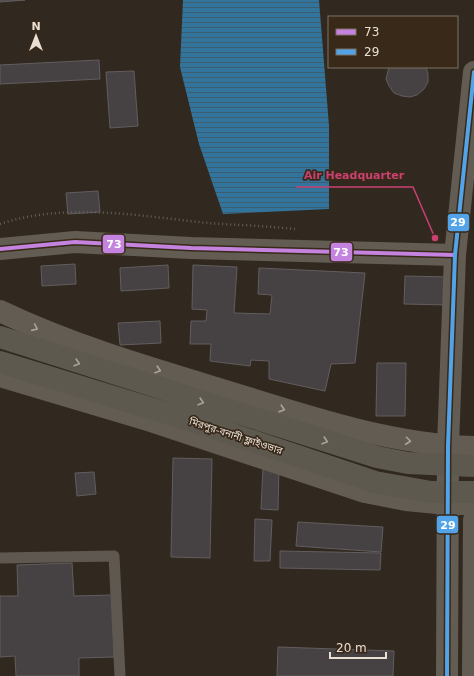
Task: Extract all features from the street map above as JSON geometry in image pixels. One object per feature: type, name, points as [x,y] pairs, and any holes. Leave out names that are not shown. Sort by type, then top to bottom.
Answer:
[{"type":"main road","points":[[447,676],[448,446],[455,255],[474,72]]},
{"type":"main road","points":[[0,249],[75,242],[191,248],[455,255]]},
{"type":"main road","points":[[0,311],[39,330],[192,381],[326,422],[398,440],[448,446],[474,447]]},
{"type":"main road","points":[[0,338],[377,457],[408,462],[474,466]]},
{"type":"main road","name":"মিরপুর-বনানী ফ্লাইওভার","points":[[0,362],[202,424],[375,482],[431,492],[474,492]]},
{"type":"main road","points":[[0,376],[151,420],[365,492],[406,500],[448,504],[474,504]]},
{"type":"main road","points":[[473,676],[474,520]]},
{"type":"lane","points":[[0,558],[114,556],[120,676]]},
{"type":"path","points":[[0,224],[15,219],[51,213],[127,214],[210,223],[299,229]]},
{"type":"water","points":[[183,0],[319,0],[329,126],[329,209],[223,214],[199,144],[180,67]]},
{"type":"building","points":[[0,0],[25,0],[0,2]]},
{"type":"building","points":[[99,60],[100,79],[0,84],[0,65]]},
{"type":"building","points":[[389,68],[426,68],[428,74],[428,82],[424,89],[417,95],[410,97],[394,93],[386,79]]},
{"type":"building","points":[[134,71],[138,126],[110,128],[106,72]]},
{"type":"building","points":[[98,191],[100,212],[68,214],[66,193]]},
{"type":"building","points":[[75,264],[76,284],[42,286],[41,266]]},
{"type":"building","points":[[168,265],[169,288],[121,291],[120,268]]},
{"type":"building","points":[[193,265],[237,267],[234,313],[270,314],[272,295],[258,294],[259,268],[365,273],[355,363],[331,364],[325,391],[269,379],[269,361],[251,360],[250,366],[210,361],[211,344],[190,344],[191,321],[206,321],[207,310],[192,309]]},
{"type":"building","points":[[405,276],[451,277],[450,305],[404,304]]},
{"type":"building","points":[[160,321],[161,343],[120,345],[118,323]]},
{"type":"building","points":[[377,363],[406,363],[405,416],[376,416]]},
{"type":"building","points":[[173,458],[212,459],[210,558],[171,557]]},
{"type":"building","points":[[263,467],[279,468],[278,510],[261,509]]},
{"type":"building","points":[[94,472],[96,494],[77,496],[75,473]]},
{"type":"building","points":[[255,519],[272,520],[270,561],[254,561]]},
{"type":"building","points":[[298,522],[383,527],[381,552],[296,546]]},
{"type":"building","points":[[280,551],[381,553],[380,570],[280,568]]},
{"type":"building","points":[[72,563],[74,596],[112,595],[114,657],[79,658],[79,676],[16,676],[15,656],[0,657],[0,596],[18,596],[17,565]]},
{"type":"building","points":[[278,647],[394,651],[393,676],[277,676]]},
{"type":"transit line","name":"29","points":[[447,676],[448,446],[455,255],[474,72]]},
{"type":"transit line","name":"73","points":[[0,249],[75,242],[191,248],[455,255]]},
{"type":"place","name":"Air Headquarter","points":[[435,238]]}]
